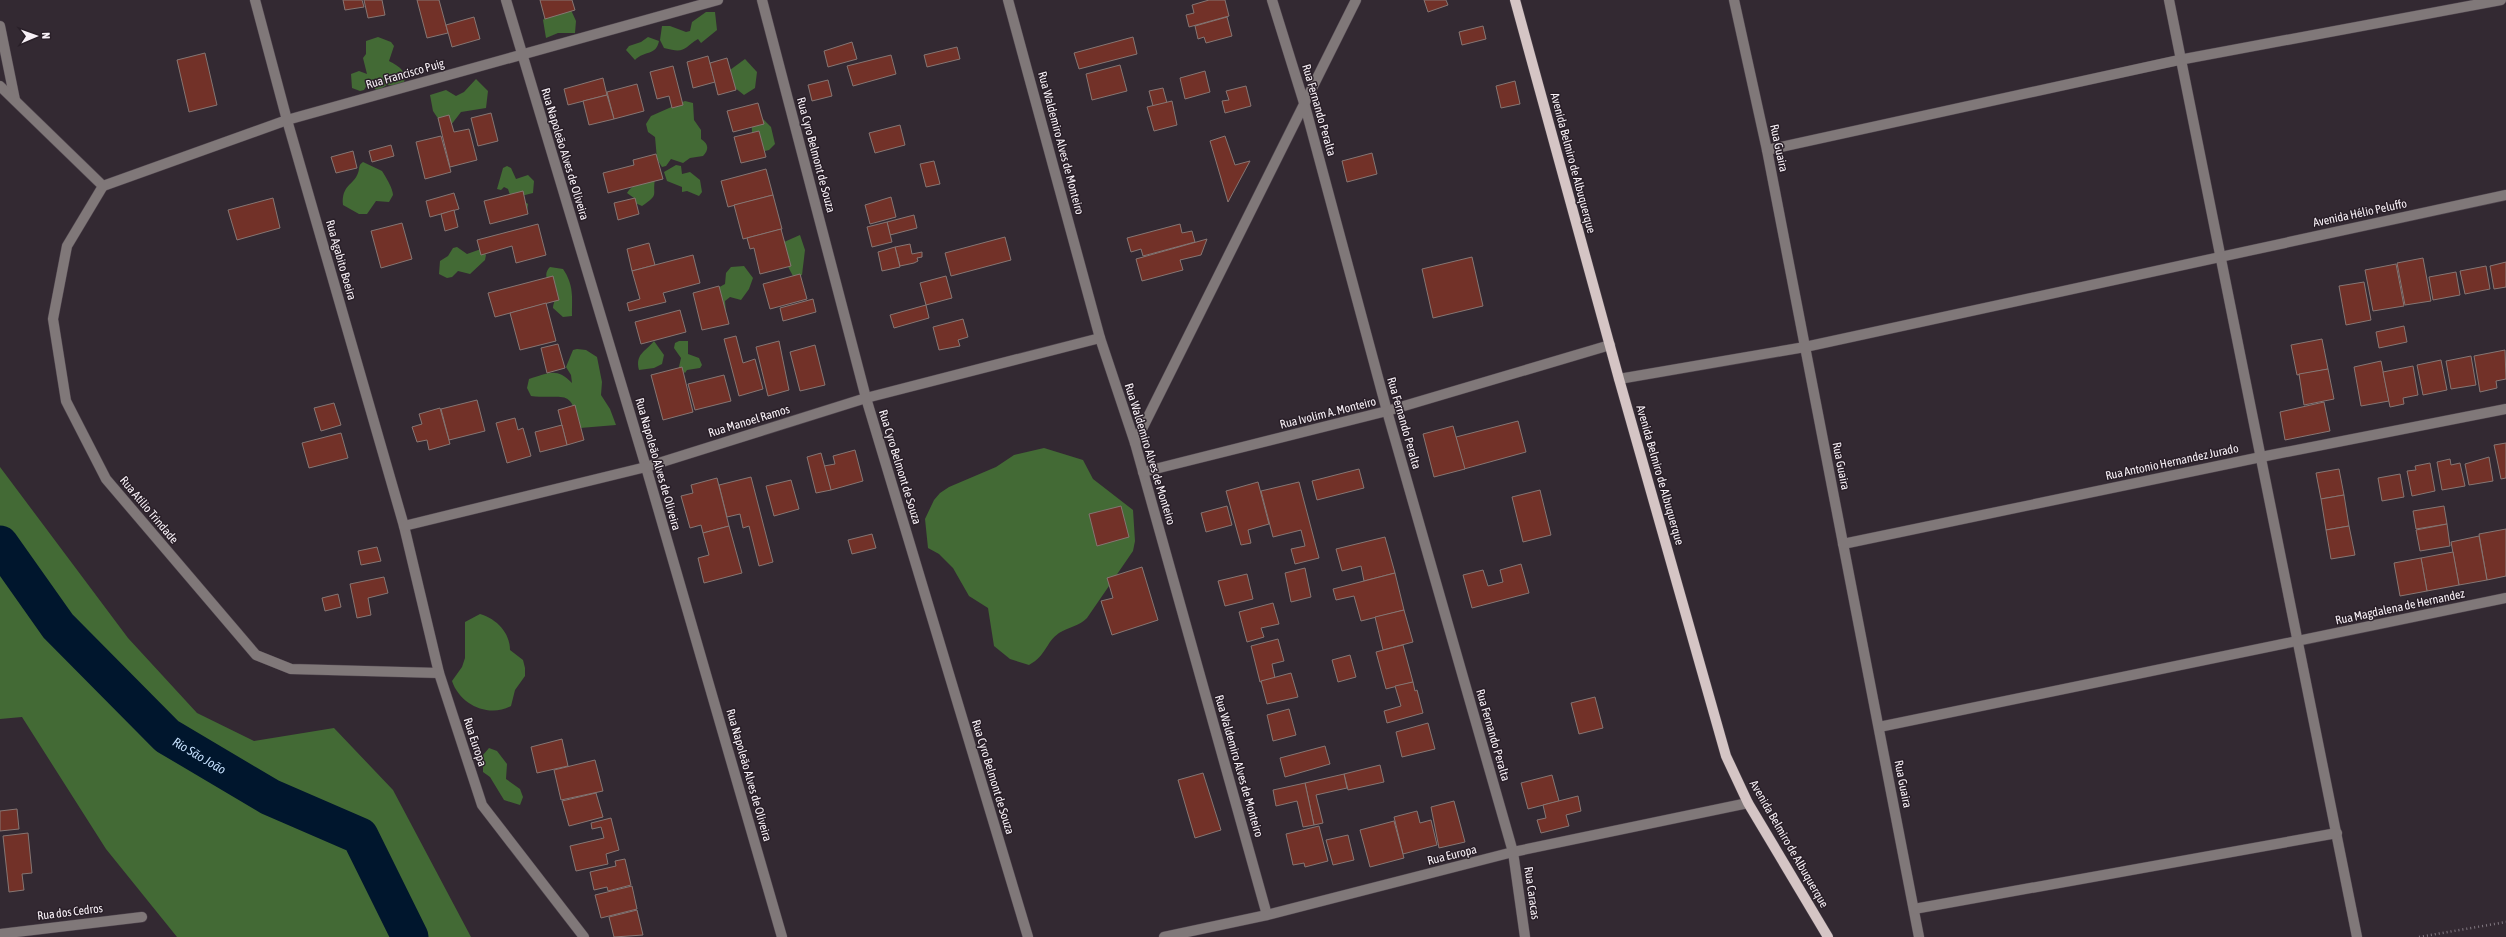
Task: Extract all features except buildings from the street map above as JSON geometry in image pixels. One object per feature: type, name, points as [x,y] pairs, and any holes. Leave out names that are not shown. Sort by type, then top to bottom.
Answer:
[{"type":"main road","name":"Avenida Belmiro de Albuquerque","points":[[1515,0],[1619,379],[1726,756],[1748,804],[1828,937]]},
{"type":"street","name":"Rua Agabito Boeira","points":[[255,0],[287,120],[404,526]]},
{"type":"street","name":"Rua Napoleão Alves de Oliveira","points":[[506,0],[521,55],[646,467],[782,937]]},
{"type":"street","name":"Rua Francisco Puig","points":[[103,186],[287,120],[718,0]]},
{"type":"street","name":"Rua Cyro Belmont de Souza","points":[[762,0],[866,398],[1028,937]]},
{"type":"street","name":"Rua Waldemiro Alves de Monteiro","points":[[1008,0],[1100,338],[1135,443],[1267,915]]},
{"type":"street","name":"Rua Fernando Peralta","points":[[1272,0],[1305,106],[1387,411],[1513,852]]},
{"type":"street","points":[[1135,443],[1305,106],[1356,0]]},
{"type":"street","name":"Rua Guaira","points":[[1734,0],[1767,150],[1919,937]]},
{"type":"street","points":[[2169,0],[2357,937]]},
{"type":"street","points":[[1767,150],[2180,60],[2501,0]]},
{"type":"street","points":[[0,26],[15,100]]},
{"type":"street","points":[[0,86],[103,186]]},
{"type":"street","name":"Rua Atilio Trindade","points":[[103,186],[67,246],[53,319],[66,401],[106,479],[256,655],[291,669],[439,672]]},
{"type":"street","name":"Avenida Hélio Peluffo","points":[[1619,379],[1805,347],[2506,195]]},
{"type":"street","name":"Rua Manoel Ramos","points":[[404,526],[646,467],[866,398],[1100,338]]},
{"type":"street","name":"Rua Ivolim A. Monteiro","points":[[1143,472],[1387,411],[1610,346]]},
{"type":"street","name":"Rua Antonio Hernandez Jurado","points":[[1843,544],[2261,457],[2506,409]]},
{"type":"street","name":"Rua Europa","points":[[404,526],[439,672],[482,805],[584,937]]},
{"type":"street","name":"Rua Magdalena de Hernandez","points":[[1879,727],[2299,642],[2506,598]]},
{"type":"street","name":"Rua Europa","points":[[1164,937],[1267,915],[1513,852],[1748,804]]},
{"type":"street","points":[[1914,909],[2337,833]]},
{"type":"street","name":"Rua Caracas","points":[[1513,852],[1525,937]]},
{"type":"street","name":"Rua dos Cedros","points":[[0,934],[142,917]]},
{"type":"path","points":[[2419,937],[2506,922]]},
{"type":"green space","points":[[571,10],[576,21],[575,33],[558,33],[546,38],[543,20],[549,13]]},
{"type":"green space","points":[[706,12],[715,12],[717,30],[701,43],[698,39],[684,49],[671,50],[664,48],[660,40],[662,26],[670,26],[686,32],[690,31],[692,22]]},
{"type":"green space","points":[[378,37],[391,42],[394,46],[389,61],[401,69],[405,79],[404,83],[396,86],[387,85],[377,91],[371,84],[367,85],[364,90],[360,91],[352,88],[351,74],[359,71],[367,74],[363,58],[366,54],[366,41]]},
{"type":"green space","points":[[648,37],[659,41],[658,46],[653,51],[635,60],[626,50],[629,46],[641,42]]},
{"type":"green space","points":[[745,59],[757,72],[755,88],[744,95],[734,87],[730,70]]},
{"type":"green space","points":[[476,79],[488,91],[486,108],[461,112],[451,125],[443,126],[433,111],[430,95],[446,90],[456,96],[464,92]]},
{"type":"green space","points":[[685,101],[693,103],[694,120],[701,130],[701,139],[707,145],[706,152],[703,156],[690,158],[683,163],[671,159],[666,166],[662,167],[657,159],[655,137],[648,132],[646,124],[651,116]]},
{"type":"green space","points":[[763,119],[771,127],[775,144],[769,150],[761,152],[755,143],[752,126]]},
{"type":"green space","points":[[363,162],[382,171],[391,186],[393,195],[389,202],[376,201],[367,214],[359,214],[343,205],[343,198],[346,189],[356,177],[360,165]]},
{"type":"green space","points":[[676,165],[681,166],[682,174],[690,172],[700,180],[702,192],[699,196],[687,191],[682,192],[682,187],[667,181],[664,172]]},
{"type":"green space","points":[[507,166],[511,168],[516,179],[528,175],[534,181],[533,193],[521,196],[522,200],[528,204],[527,212],[512,201],[508,189],[504,187],[501,190],[497,189],[503,168]]},
{"type":"green space","points":[[655,179],[653,197],[642,206],[633,202],[634,198],[627,193],[629,190],[639,183]]},
{"type":"green space","points":[[800,235],[805,250],[802,275],[794,278],[784,259],[784,242]]},
{"type":"green space","points":[[457,247],[467,254],[481,249],[486,255],[485,260],[470,274],[458,271],[452,277],[447,278],[439,274],[440,261],[448,256],[453,248]]},
{"type":"green space","points":[[744,266],[753,278],[749,289],[741,300],[730,297],[725,301],[726,312],[716,289],[725,284],[726,273],[731,267]]},
{"type":"green space","points":[[550,267],[563,269],[567,275],[572,291],[572,316],[563,317],[553,308],[555,295],[546,274]]},
{"type":"green space","points":[[654,341],[664,355],[662,364],[654,368],[639,370],[638,360]]},
{"type":"green space","points":[[679,341],[688,341],[688,354],[699,358],[702,365],[700,368],[687,370],[685,373],[679,367],[681,358],[674,348],[675,343]]},
{"type":"green space","points":[[573,350],[586,350],[597,357],[602,382],[601,395],[610,409],[616,425],[580,428],[573,406],[569,400],[559,397],[531,396],[527,388],[529,379],[547,373],[557,373],[562,375],[572,383],[571,375],[566,367]]},
{"type":"green space","points":[[1044,448],[1083,460],[1093,479],[1133,510],[1135,541],[1133,551],[1087,618],[1081,623],[1059,633],[1054,637],[1043,653],[1029,665],[1010,659],[994,646],[988,608],[969,596],[953,568],[939,554],[928,548],[925,519],[934,500],[940,493],[949,487],[996,467],[1014,455]]},
{"type":"green space","points":[[0,467],[128,638],[197,713],[254,741],[334,728],[393,790],[471,937],[177,937],[106,849],[22,717],[0,719]]},
{"type":"green space","points":[[480,614],[492,619],[505,632],[508,638],[510,650],[523,660],[525,668],[525,676],[515,690],[511,706],[494,711],[485,710],[468,703],[456,689],[452,681],[462,667],[465,658],[465,622]]},
{"type":"green space","points":[[489,748],[497,751],[507,764],[506,779],[520,789],[523,797],[520,805],[504,800],[490,777],[483,772],[483,755]]},
{"type":"waterway","name":"Rio São João","points":[[0,544],[58,626],[167,736],[270,797],[360,836],[410,937]]}]
